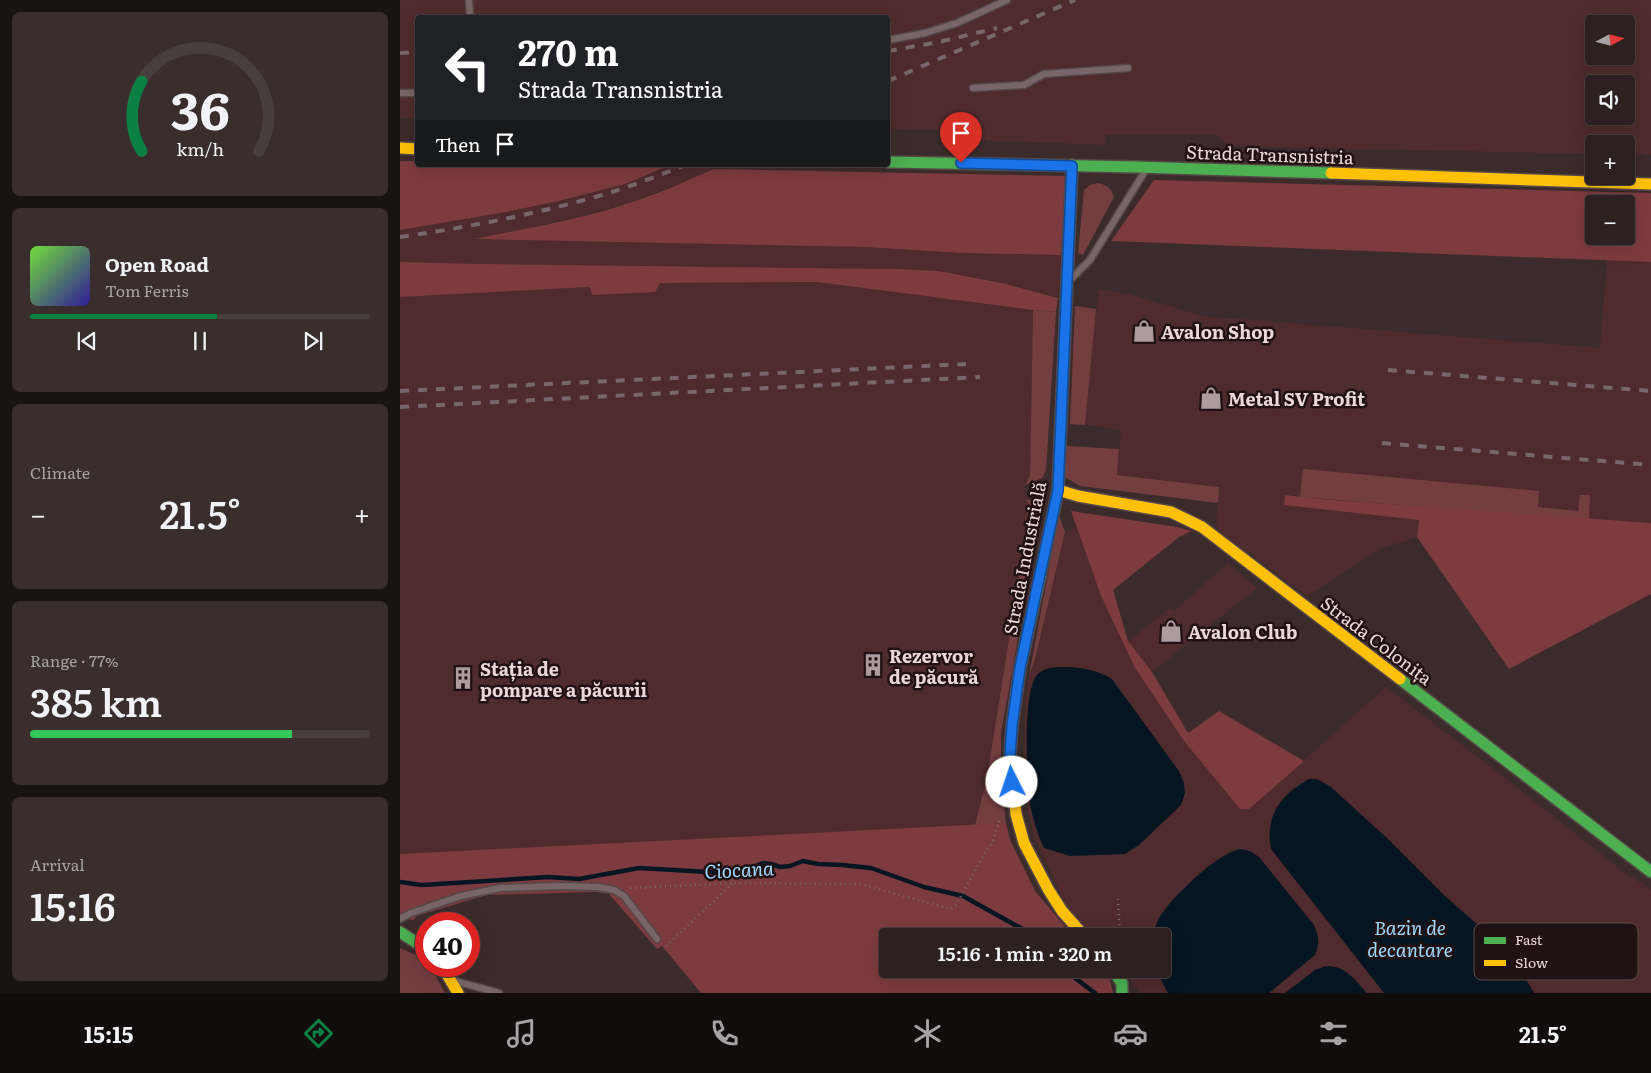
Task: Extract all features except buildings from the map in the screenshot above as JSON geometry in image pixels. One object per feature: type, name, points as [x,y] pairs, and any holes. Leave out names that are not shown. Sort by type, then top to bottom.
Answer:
[{"type":"street","points":[[400,148],[415,149]]},
{"type":"street","name":"Strada Transnistria","points":[[890,162],[1147,167],[1651,184]]},
{"type":"street","name":"Strada Industrială","points":[[1072,166],[1058,490],[1020,668],[1010,756],[1015,807],[1024,843],[1048,890],[1062,911],[1077,928]]},
{"type":"street","name":"Strada Colonița","points":[[1058,490],[1078,496],[1171,512],[1202,527],[1651,872]]},
{"type":"street","points":[[400,932],[415,942]]},
{"type":"street","points":[[449,977],[458,993]]},
{"type":"street","points":[[1118,978],[1122,983],[1122,993]]},
{"type":"lane","points":[[469,0],[470,15]]},
{"type":"lane","points":[[890,40],[925,33],[957,23],[1007,0]]},
{"type":"lane","points":[[973,88],[1024,85],[1044,74],[1128,68]]},
{"type":"lane","points":[[400,93],[415,93]]},
{"type":"lane","points":[[1067,282],[1090,260],[1147,167]]},
{"type":"lane","points":[[400,919],[410,913],[490,889],[557,886],[598,887],[614,890],[624,896],[657,939]]},
{"type":"lane","points":[[451,980],[499,993]]},
{"type":"path","points":[[614,890],[733,883],[860,884],[951,909],[960,899],[987,849],[993,843],[997,826],[1003,816],[1015,807]]},
{"type":"path","points":[[657,939],[667,946],[733,883]]},
{"type":"path","points":[[1118,899],[1120,928]]},
{"type":"shaded area","points":[[400,0],[1651,0],[1651,155],[1635,154],[1635,135],[1585,135],[1585,154],[1230,146],[1216,135],[1106,135],[1106,145],[949,139],[948,130],[890,129],[890,15],[415,15],[415,118],[400,118]]},
{"type":"shaded area","points":[[400,161],[415,161],[415,167],[666,167],[625,184],[559,201],[400,230]]},
{"type":"shaded area","points":[[666,167],[718,167],[687,181],[628,203],[560,221],[478,239],[865,247],[960,253],[1061,255],[1058,298],[1006,284],[939,271],[400,262],[400,230],[501,213],[559,201],[625,184]]},
{"type":"shaded area","points":[[714,169],[1065,176],[1061,255],[960,253],[865,247],[475,239],[572,219],[610,209],[651,196]]},
{"type":"shaded area","points":[[1154,180],[1651,193],[1651,262],[1111,241]]},
{"type":"shaded area","points":[[1098,183],[1108,187],[1114,197],[1083,255],[1078,253],[1084,190],[1090,185]]},
{"type":"shaded area","points":[[1607,260],[1651,262],[1651,523],[1285,495],[1285,505],[1419,520],[1417,537],[1382,548],[1307,596],[1250,552],[1247,554],[1219,533],[1216,522],[1219,487],[1117,475],[1121,430],[1085,425],[1099,289],[1129,294],[1203,316],[1600,348]]},
{"type":"shaded area","points":[[400,262],[939,271],[1006,284],[1058,298],[1056,312],[817,282],[660,283],[655,292],[592,295],[590,287],[400,297]]},
{"type":"shaded area","points":[[817,282],[1033,310],[1030,477],[1025,485],[1026,499],[1030,505],[987,778],[975,825],[400,854],[400,297],[591,287],[592,295],[660,283]]},
{"type":"shaded area","points":[[1075,306],[1096,309],[1085,425],[1070,424]]},
{"type":"shaded area","points":[[1033,310],[1056,312],[1046,471],[1042,478],[1025,485],[1030,476]]},
{"type":"shaded area","points":[[1067,446],[1119,449],[1117,475],[1219,487],[1218,503],[1080,486],[1065,477]]},
{"type":"shaded area","points":[[1303,469],[1539,491],[1538,507],[1578,511],[1580,495],[1590,495],[1589,520],[1300,497]]},
{"type":"shaded area","points":[[1285,495],[1651,523],[1651,594],[1509,669],[1417,537],[1419,520],[1284,505]]},
{"type":"shaded area","points":[[1026,499],[1039,503],[1024,604],[1001,733],[1001,785],[1006,823],[975,825],[987,778],[1030,506]]},
{"type":"shaded area","points":[[1071,511],[1177,527],[1192,531],[1179,537],[1113,590],[1128,641],[1152,672],[1188,733],[1219,711],[1304,761],[1249,809],[1240,809],[1184,741],[1135,668],[1101,596]]},
{"type":"shaded area","points":[[1059,515],[1065,532],[1035,659],[1029,676]]},
{"type":"shaded area","points":[[1076,527],[1101,596],[1135,668],[1184,741],[1240,809],[1249,809],[1386,687],[1490,766],[1625,873],[1651,889],[1651,993],[1140,993],[1128,978],[1171,978],[1171,928],[1085,928],[1067,907],[1034,837],[1024,794],[1025,700],[1029,676],[1035,659],[1065,532]]},
{"type":"shaded area","points":[[1228,563],[1257,588],[1152,672],[1128,641],[1170,608],[1174,611]]},
{"type":"shaded area","points":[[1006,823],[1010,840],[1035,891],[1066,928],[879,928],[879,978],[1108,978],[1113,993],[701,993],[662,946],[657,949],[609,894],[596,892],[486,895],[430,912],[415,912],[413,920],[400,918],[400,854]]},
{"type":"shaded area","points":[[400,948],[415,955],[415,977],[436,977],[445,993],[400,993]]},
{"type":"water","points":[[1070,667],[1092,670],[1112,679],[1179,771],[1184,783],[1185,793],[1181,805],[1139,845],[1125,854],[1070,856],[1044,848],[1039,837],[1030,804],[1027,757],[1029,699],[1032,684],[1040,672],[1052,668]]},
{"type":"water","name":"Bazin de decantare","points":[[1309,779],[1317,779],[1331,787],[1476,923],[1474,923],[1474,980],[1526,980],[1534,993],[1384,993],[1271,849],[1270,826],[1273,817],[1283,799]]},
{"type":"water","name":"Bazin de decantare","points":[[1240,849],[1250,851],[1259,857],[1314,925],[1318,940],[1315,955],[1269,993],[1168,993],[1160,978],[1171,978],[1171,928],[1155,928],[1159,918],[1173,899],[1195,877],[1230,852]]},
{"type":"water","name":"Bazin de decantare","points":[[1326,966],[1333,966],[1344,971],[1354,978],[1367,993],[1285,993],[1315,970]]},
{"type":"waterway","name":"Ciocana","points":[[400,882],[422,885],[548,877],[579,879],[639,868],[725,873],[743,871],[763,863],[780,867],[790,866],[803,861],[871,868],[924,887],[963,896],[1021,928]]},
{"type":"waterway","name":"Ciocana","points":[[1075,978],[1095,993]]},
{"type":"railway","points":[[890,80],[1075,0]]},
{"type":"railway","points":[[890,51],[939,42],[997,28]]},
{"type":"railway","points":[[400,53],[415,52]]},
{"type":"railway","points":[[400,237],[447,230],[541,211],[613,192],[681,167]]},
{"type":"railway","points":[[400,391],[966,364]]},
{"type":"railway","points":[[1388,370],[1651,391]]},
{"type":"railway","points":[[400,407],[980,377]]},
{"type":"railway","points":[[1382,443],[1651,465]]},
{"type":"traffic: fast","points":[[890,162],[1331,173]]},
{"type":"traffic: fast","points":[[1040,576],[1058,490],[1072,165]]},
{"type":"traffic: fast","points":[[1400,679],[1651,872]]},
{"type":"traffic: fast","points":[[400,932],[415,942]]},
{"type":"traffic: fast","points":[[1118,978],[1122,983],[1122,993]]},
{"type":"traffic: slow","points":[[400,148],[415,149]]},
{"type":"traffic: slow","points":[[1331,173],[1651,184]]},
{"type":"traffic: slow","points":[[1058,490],[1078,496],[1171,512],[1202,527],[1400,679]]},
{"type":"traffic: slow","points":[[1040,576],[1020,668],[1012,726],[1010,756],[1016,814],[1024,843],[1048,889],[1062,911],[1077,928]]},
{"type":"traffic: slow","points":[[449,977],[458,993]]},
{"type":"place","name":"Avalon Shop","points":[[1144,331]]},
{"type":"place","name":"Metal SV Profit","points":[[1211,398]]},
{"type":"place","name":"Avalon Club","points":[[1171,631]]},
{"type":"place","name":"Rezervor de păcură","points":[[873,665]]},
{"type":"place","name":"Stația de pompare a păcurii","points":[[463,678]]},
{"type":"route","points":[[961,163],[1072,166],[1058,490],[1020,668],[1012,726],[1010,756],[1012,782]]}]
